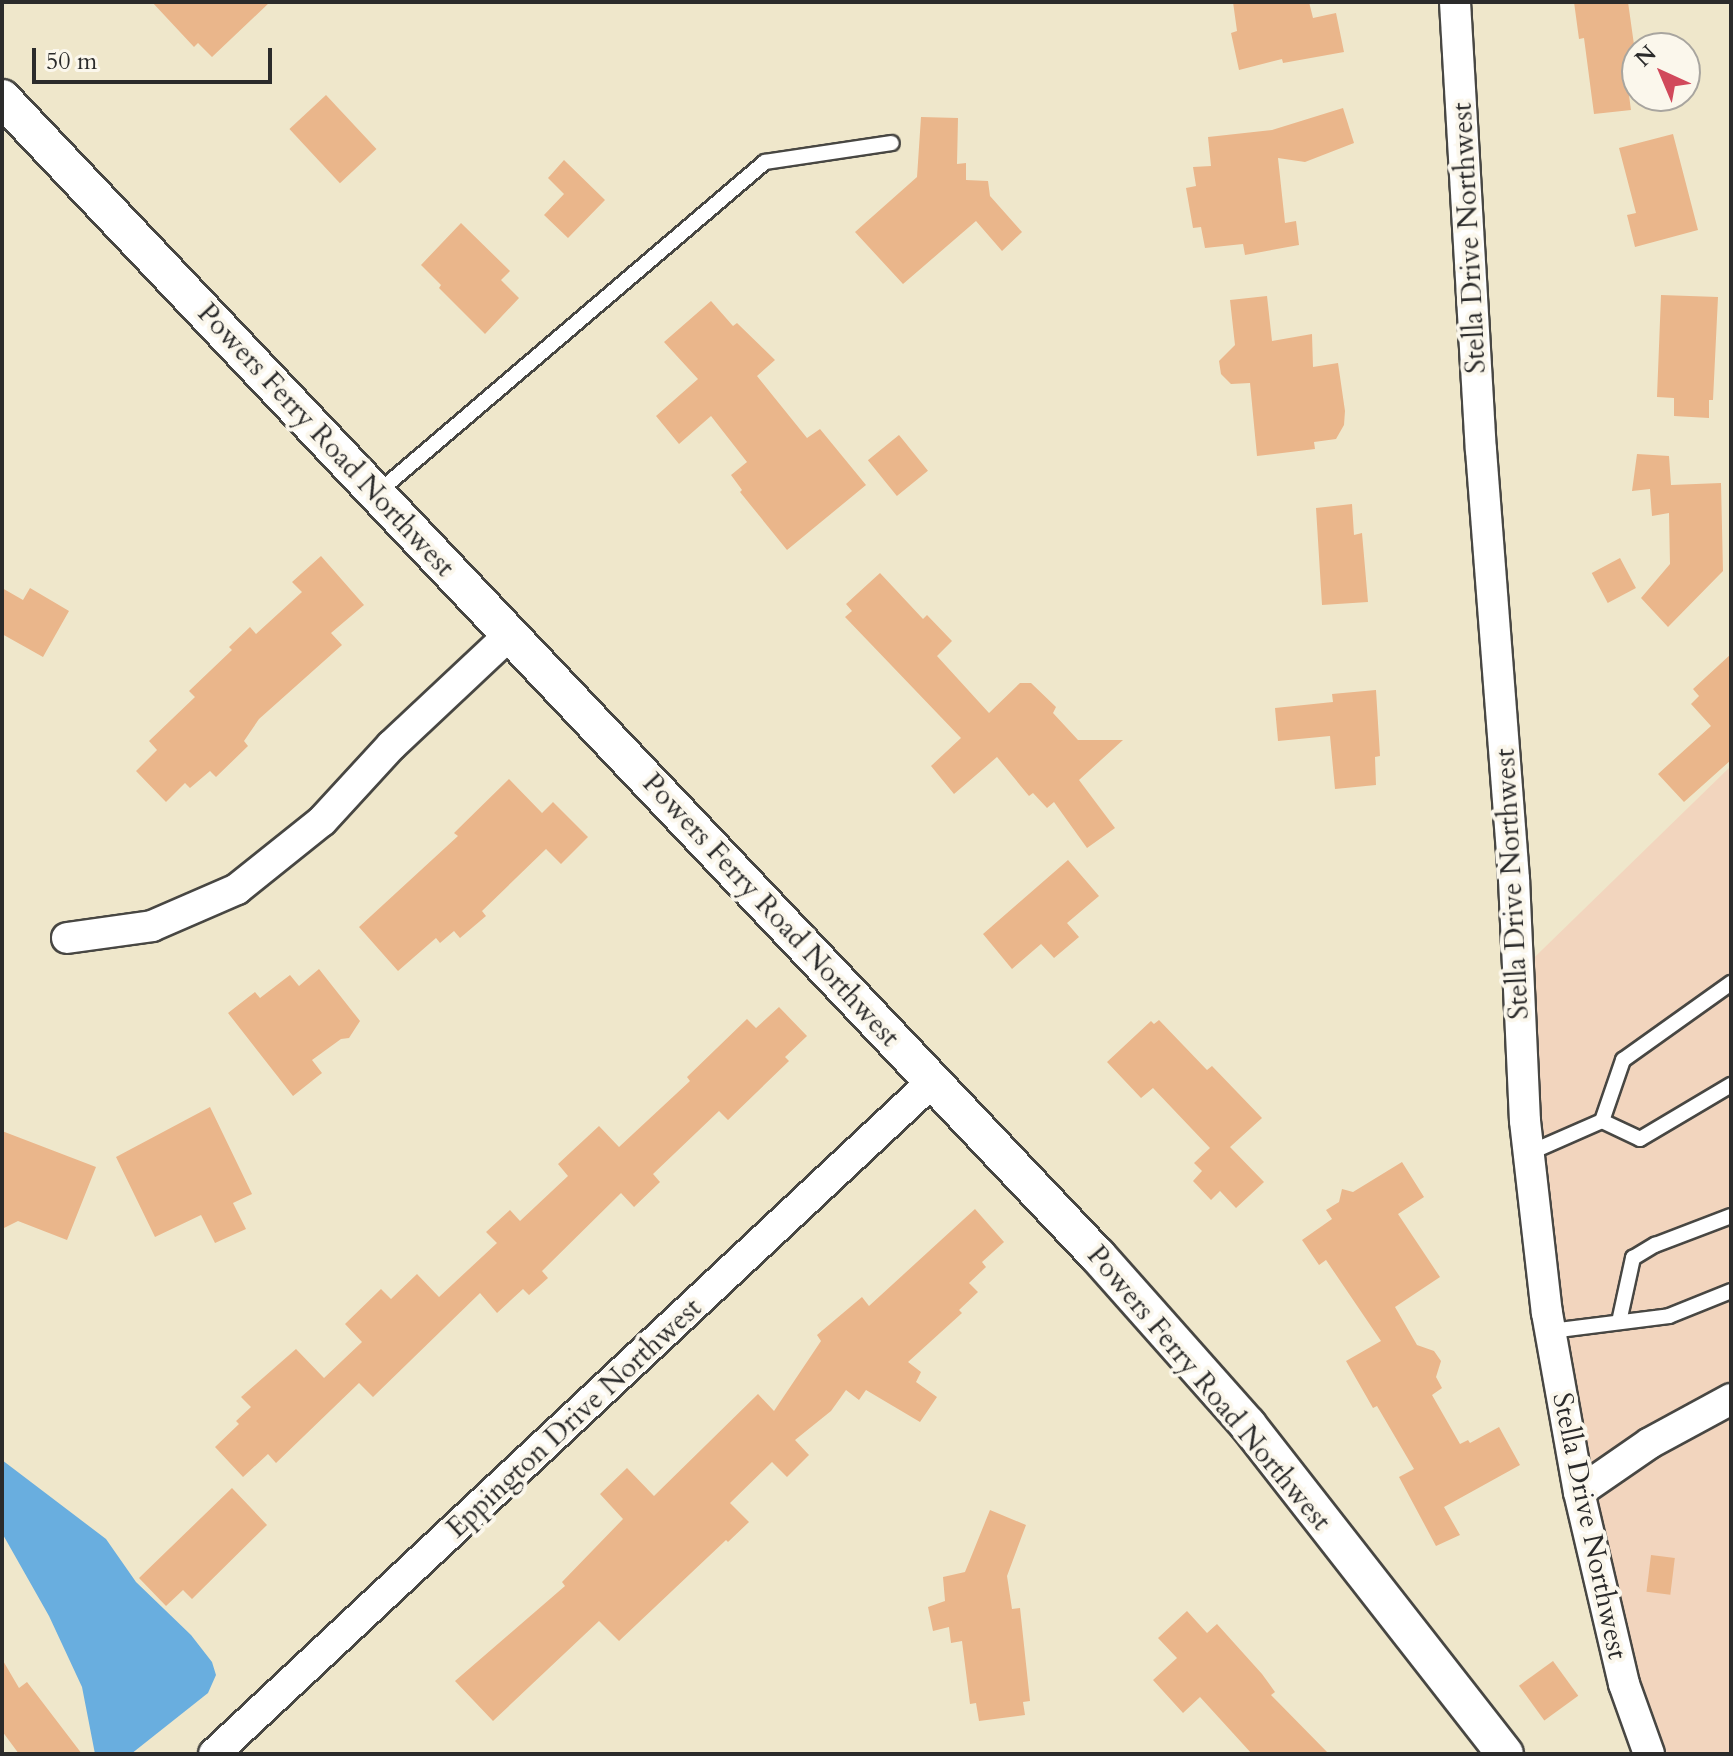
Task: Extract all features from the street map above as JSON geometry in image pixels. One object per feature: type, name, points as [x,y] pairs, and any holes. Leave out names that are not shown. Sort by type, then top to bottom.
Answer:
[{"type":"street","name":"Stella Drive Northwest","points":[[1455,2],[1529,1153],[1551,1331],[1579,1492],[1624,1684],[1649,1754]]},
{"type":"street","name":"Powers Ferry Road Northwest","points":[[2,98],[1098,1256],[1248,1425],[1505,1754]]},
{"type":"street","points":[[67,938],[152,926],[237,889],[322,821],[392,745],[510,634]]},
{"type":"street","name":"Eppington Drive Northwest","points":[[214,1754],[933,1081]]},
{"type":"street","points":[[1579,1492],[1650,1443],[1731,1399]]},
{"type":"lane","points":[[377,493],[765,162],[892,143]]},
{"type":"lane","points":[[1529,1153],[1602,1121],[1623,1060],[1731,983]]},
{"type":"lane","points":[[1602,1121],[1640,1139],[1731,1085]]},
{"type":"lane","points":[[1619,1322],[1633,1258],[1655,1245],[1731,1216]]},
{"type":"lane","points":[[1551,1331],[1669,1316],[1731,1291]]},
{"type":"shaded area","points":[[1731,766],[1731,1754],[1645,1754],[1554,1446],[1510,981]]},
{"type":"water","points":[[2,1460],[106,1539],[136,1582],[191,1635],[212,1662],[216,1675],[208,1693],[131,1754],[95,1754],[82,1687],[49,1616],[2,1533]]},
{"type":"building","points":[[152,2],[270,2],[212,57],[198,43],[194,47]]},
{"type":"building","points":[[1233,2],[1309,2],[1313,18],[1336,13],[1344,52],[1283,63],[1282,59],[1239,70],[1231,33],[1237,31]]},
{"type":"building","points":[[1574,2],[1628,2],[1632,32],[1621,32],[1621,111],[1594,114],[1584,38],[1579,39]]},
{"type":"building","points":[[326,95],[376,149],[340,183],[289,129]]},
{"type":"building","points":[[1343,108],[1354,143],[1305,162],[1278,158],[1285,223],[1296,221],[1299,245],[1245,255],[1243,244],[1205,248],[1201,227],[1193,228],[1186,188],[1196,186],[1193,167],[1211,166],[1208,137],[1272,130]]},
{"type":"building","points":[[921,117],[958,118],[957,164],[966,163],[966,180],[988,181],[990,196],[1022,232],[1002,251],[976,221],[903,284],[855,232],[917,177]]},
{"type":"building","points":[[1673,134],[1698,230],[1635,247],[1627,215],[1636,213],[1619,148]]},
{"type":"building","points":[[564,160],[605,200],[568,238],[544,215],[564,194],[548,178]]},
{"type":"building","points":[[461,223],[510,271],[501,280],[519,298],[485,334],[439,288],[441,285],[421,265]]},
{"type":"building","points":[[1661,295],[1718,297],[1713,400],[1709,400],[1709,418],[1674,416],[1674,398],[1657,397]]},
{"type":"building","points":[[1267,296],[1272,341],[1312,334],[1313,367],[1338,363],[1344,425],[1336,439],[1314,442],[1315,449],[1257,456],[1250,383],[1231,384],[1221,374],[1219,361],[1235,345],[1230,300]]},
{"type":"building","points":[[711,301],[733,326],[737,323],[775,360],[757,376],[807,438],[820,429],[866,485],[787,550],[740,492],[742,490],[731,475],[747,462],[711,416],[679,444],[656,416],[698,379],[664,342]]},
{"type":"building","points":[[899,435],[928,471],[897,496],[868,460]]},
{"type":"building","points":[[1637,454],[1669,456],[1671,485],[1721,483],[1723,571],[1668,627],[1641,598],[1670,564],[1669,513],[1652,516],[1650,489],[1632,491]]},
{"type":"building","points":[[1352,504],[1354,535],[1362,533],[1368,602],[1322,605],[1316,508]]},
{"type":"building","points":[[321,556],[364,605],[331,633],[342,645],[259,719],[244,741],[248,746],[216,777],[210,771],[190,788],[185,783],[166,802],[136,771],[157,750],[149,741],[195,697],[189,691],[232,650],[229,647],[250,627],[256,634],[302,592],[292,582]]},
{"type":"building","points":[[1620,558],[1636,588],[1608,603],[1592,573]]},
{"type":"building","points":[[880,573],[923,619],[927,615],[952,641],[937,656],[989,713],[1020,683],[1031,683],[1056,707],[1053,713],[1078,740],[1123,740],[1079,780],[1115,828],[1087,848],[1054,802],[1047,808],[1033,793],[1029,796],[997,757],[954,794],[931,766],[961,738],[845,617],[852,611],[846,604]]},
{"type":"building","points":[[2,588],[23,600],[30,588],[69,611],[43,657],[2,634]]},
{"type":"building","points":[[1731,654],[1731,760],[1684,802],[1658,774],[1711,726],[1691,704],[1699,696],[1693,689]]},
{"type":"building","points":[[1376,690],[1380,756],[1375,757],[1376,785],[1335,789],[1330,736],[1278,741],[1275,708],[1333,702],[1332,694]]},
{"type":"building","points":[[509,779],[542,813],[553,802],[588,837],[561,864],[546,849],[482,911],[486,916],[460,938],[454,931],[440,943],[436,938],[398,971],[359,927],[458,836],[454,833]]},
{"type":"building","points":[[1068,860],[1099,896],[1067,923],[1079,937],[1054,958],[1041,944],[1012,969],[983,934]]},
{"type":"building","points":[[319,969],[360,1021],[349,1038],[341,1039],[312,1060],[322,1073],[293,1096],[228,1013],[255,992],[260,998],[290,975],[299,986]]},
{"type":"building","points":[[779,1007],[807,1036],[785,1057],[789,1061],[728,1120],[719,1111],[653,1174],[660,1182],[634,1207],[621,1193],[542,1271],[548,1278],[529,1295],[523,1289],[497,1313],[480,1293],[373,1397],[359,1383],[276,1463],[268,1454],[243,1477],[215,1447],[239,1424],[236,1421],[251,1407],[241,1397],[296,1349],[324,1378],[362,1342],[345,1324],[381,1289],[391,1299],[417,1274],[439,1297],[497,1243],[486,1232],[510,1210],[520,1221],[568,1176],[558,1164],[599,1126],[619,1147],[690,1081],[687,1077],[747,1019],[756,1028]]},
{"type":"building","points":[[1159,1020],[1207,1070],[1212,1066],[1262,1118],[1230,1147],[1264,1182],[1236,1208],[1220,1191],[1211,1200],[1193,1181],[1202,1171],[1194,1163],[1210,1148],[1153,1088],[1141,1098],[1107,1062],[1151,1021],[1154,1024]]},
{"type":"building","points":[[210,1107],[252,1194],[233,1203],[246,1229],[215,1243],[201,1215],[155,1237],[116,1157]]},
{"type":"building","points":[[2,1131],[96,1167],[67,1240],[18,1221],[2,1229]]},
{"type":"building","points":[[1402,1162],[1424,1197],[1398,1214],[1440,1277],[1395,1307],[1417,1345],[1434,1351],[1441,1361],[1436,1377],[1442,1388],[1432,1395],[1460,1444],[1468,1440],[1470,1443],[1499,1427],[1520,1465],[1444,1507],[1460,1535],[1436,1546],[1399,1477],[1414,1469],[1346,1361],[1381,1341],[1326,1260],[1319,1265],[1302,1240],[1332,1219],[1326,1210],[1339,1202],[1342,1189],[1353,1192]]},
{"type":"building","points":[[975,1209],[1004,1242],[982,1262],[986,1267],[969,1283],[978,1292],[959,1310],[962,1313],[908,1362],[921,1372],[916,1382],[937,1397],[920,1422],[866,1390],[859,1400],[846,1390],[831,1411],[795,1440],[809,1455],[787,1477],[772,1462],[730,1503],[749,1522],[728,1542],[726,1540],[619,1641],[599,1621],[493,1721],[455,1681],[565,1586],[562,1582],[623,1519],[600,1494],[627,1468],[654,1496],[758,1394],[774,1411],[821,1341],[817,1335],[862,1297],[869,1306]]},
{"type":"building","points":[[232,1488],[267,1525],[192,1599],[183,1590],[166,1606],[139,1578]]},
{"type":"building","points":[[990,1510],[1026,1525],[1007,1576],[1012,1609],[1020,1608],[1030,1701],[1023,1702],[1025,1715],[979,1721],[976,1703],[970,1704],[962,1641],[951,1643],[949,1627],[933,1631],[928,1607],[945,1601],[943,1577],[965,1572]]},
{"type":"building","points":[[1651,1555],[1675,1558],[1670,1595],[1646,1592]]},
{"type":"building","points":[[1187,1611],[1207,1633],[1217,1624],[1262,1674],[1275,1692],[1271,1695],[1329,1754],[1252,1754],[1200,1697],[1183,1713],[1153,1680],[1177,1658],[1158,1638]]},
{"type":"building","points":[[2,1659],[19,1688],[27,1682],[82,1754],[19,1754],[2,1731]]},
{"type":"building","points":[[1553,1661],[1578,1696],[1544,1720],[1519,1686]]}]
